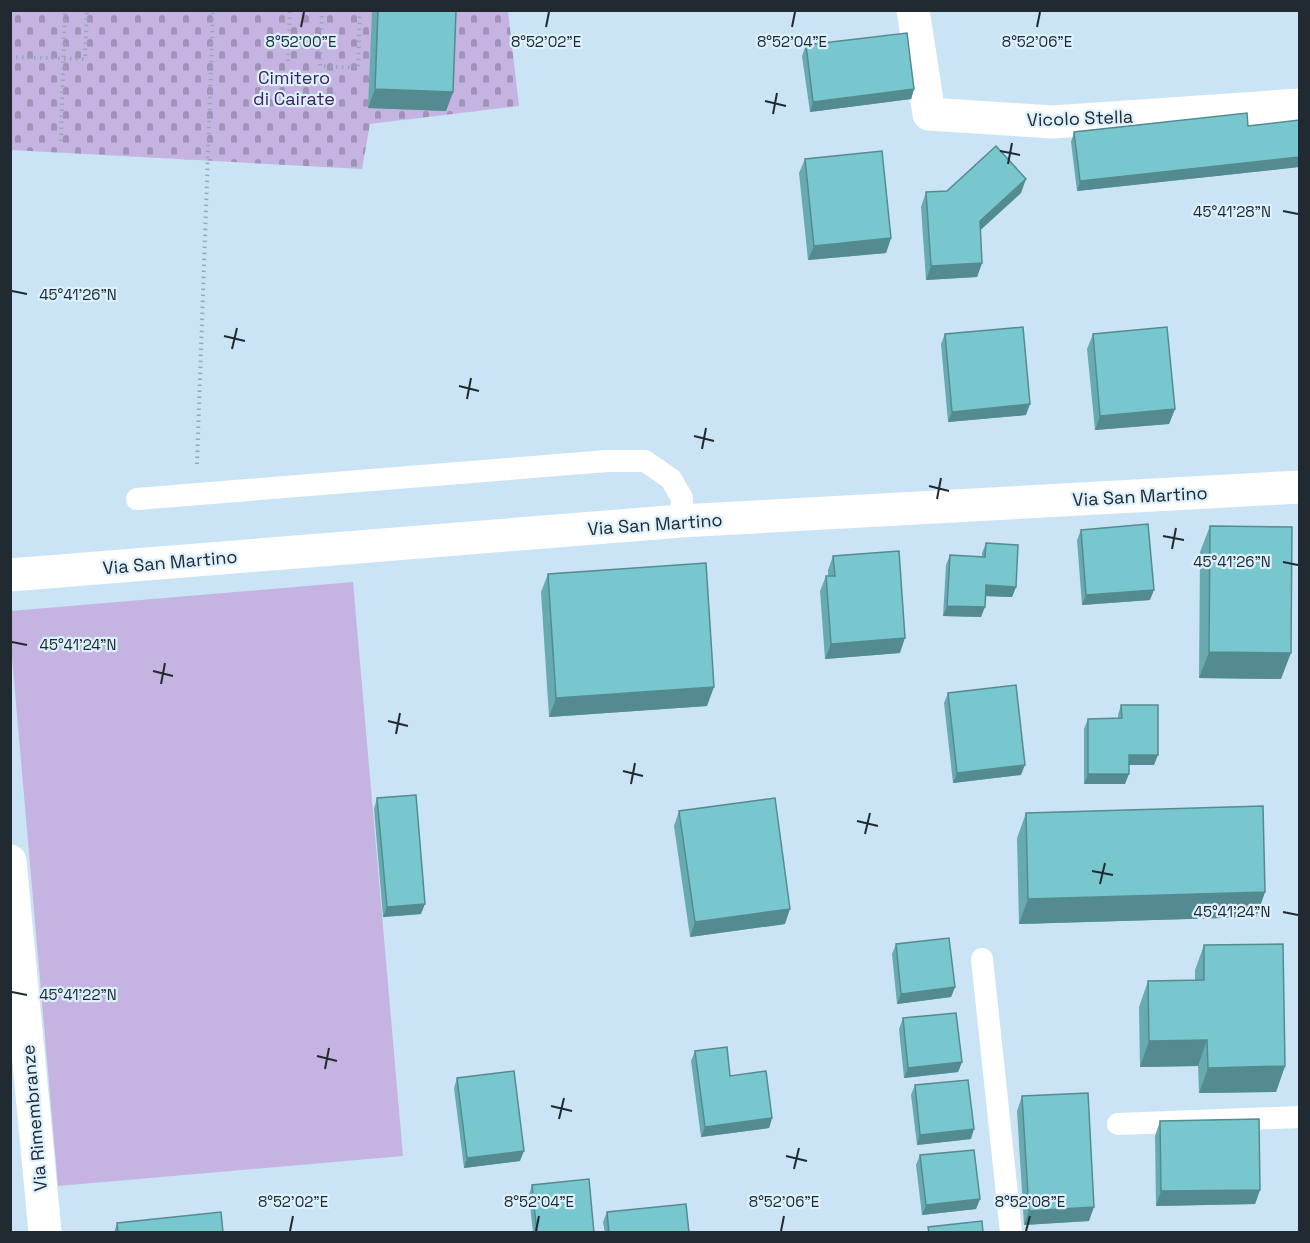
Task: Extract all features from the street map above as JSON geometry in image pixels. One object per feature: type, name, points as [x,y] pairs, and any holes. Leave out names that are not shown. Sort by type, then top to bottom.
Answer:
[{"type":"street","name":"Vicolo Stella","points":[[914,10],[930,114],[1053,122],[1299,105]]},
{"type":"street","name":"Via San Martino","points":[[10,575],[681,521],[1299,487]]},
{"type":"street","name":"Via Rimembranze","points":[[10,861],[14,933],[45,1233]]},
{"type":"lane","points":[[137,499],[607,461],[645,461],[671,479],[682,498],[681,521]]},
{"type":"lane","points":[[982,959],[1011,1233]]},
{"type":"lane","points":[[1118,1124],[1299,1117]]},
{"type":"path","points":[[61,141],[65,10]]},
{"type":"path","points":[[10,57],[85,59],[87,10]]},
{"type":"path","points":[[196,494],[213,10]]},
{"type":"path","points":[[288,61],[290,10]]},
{"type":"path","points":[[322,10],[320,66],[358,68],[360,10]]},
{"type":"green space","name":"Cimitero di Cairate","points":[[10,11],[508,11],[519,106],[370,124],[362,169],[11,150]]},
{"type":"green space","points":[[353,582],[403,1156],[58,1186],[11,646],[11,611]]},
{"type":"building","points":[[378,10],[456,10],[453,92],[375,89]]},
{"type":"building","points":[[907,33],[914,89],[813,102],[806,45]]},
{"type":"building","points":[[1247,113],[1248,126],[1299,120],[1299,157],[1080,181],[1074,132]]},
{"type":"building","points":[[996,146],[1026,179],[980,221],[982,263],[931,266],[926,192],[947,191]]},
{"type":"building","points":[[882,151],[891,238],[814,246],[805,159]]},
{"type":"building","points":[[1023,327],[1030,404],[952,412],[945,334]]},
{"type":"building","points":[[1167,327],[1175,409],[1100,416],[1093,334]]},
{"type":"building","points":[[1148,524],[1154,590],[1086,595],[1081,530]]},
{"type":"building","points":[[1210,526],[1292,527],[1291,653],[1209,652]]},
{"type":"building","points":[[986,543],[1018,545],[1016,587],[986,585],[985,607],[947,606],[950,555],[985,557]]},
{"type":"building","points":[[899,551],[905,638],[831,644],[826,576],[835,576],[833,556]]},
{"type":"building","points":[[706,563],[714,687],[556,698],[548,574]]},
{"type":"building","points":[[1016,685],[1025,765],[957,773],[948,693]]},
{"type":"building","points":[[1121,705],[1158,705],[1158,755],[1129,755],[1129,774],[1088,774],[1088,719],[1122,718]]},
{"type":"building","points":[[416,795],[425,904],[387,907],[377,798]]},
{"type":"building","points":[[775,798],[790,909],[695,922],[679,811]]},
{"type":"building","points":[[1263,806],[1265,892],[1028,899],[1026,813]]},
{"type":"building","points":[[949,938],[955,987],[901,994],[896,944]]},
{"type":"building","points":[[1283,944],[1285,1066],[1208,1068],[1207,1040],[1149,1041],[1148,981],[1204,980],[1204,945]]},
{"type":"building","points":[[956,1013],[962,1062],[908,1068],[903,1018]]},
{"type":"building","points":[[727,1047],[730,1076],[766,1071],[772,1118],[705,1127],[695,1051]]},
{"type":"building","points":[[514,1071],[524,1151],[467,1158],[457,1078]]},
{"type":"building","points":[[968,1080],[974,1129],[920,1135],[915,1085]]},
{"type":"building","points":[[1088,1093],[1094,1207],[1029,1211],[1022,1096]]},
{"type":"building","points":[[1259,1119],[1260,1190],[1161,1191],[1160,1121]]},
{"type":"building","points":[[974,1150],[980,1199],[926,1205],[920,1155]]},
{"type":"building","points":[[589,1179],[594,1233],[537,1233],[532,1185]]},
{"type":"building","points":[[686,1204],[689,1233],[609,1233],[607,1212]]},
{"type":"building","points":[[221,1212],[223,1233],[118,1233],[117,1223]]},
{"type":"building","points":[[982,1221],[983,1233],[929,1233],[928,1227]]}]
